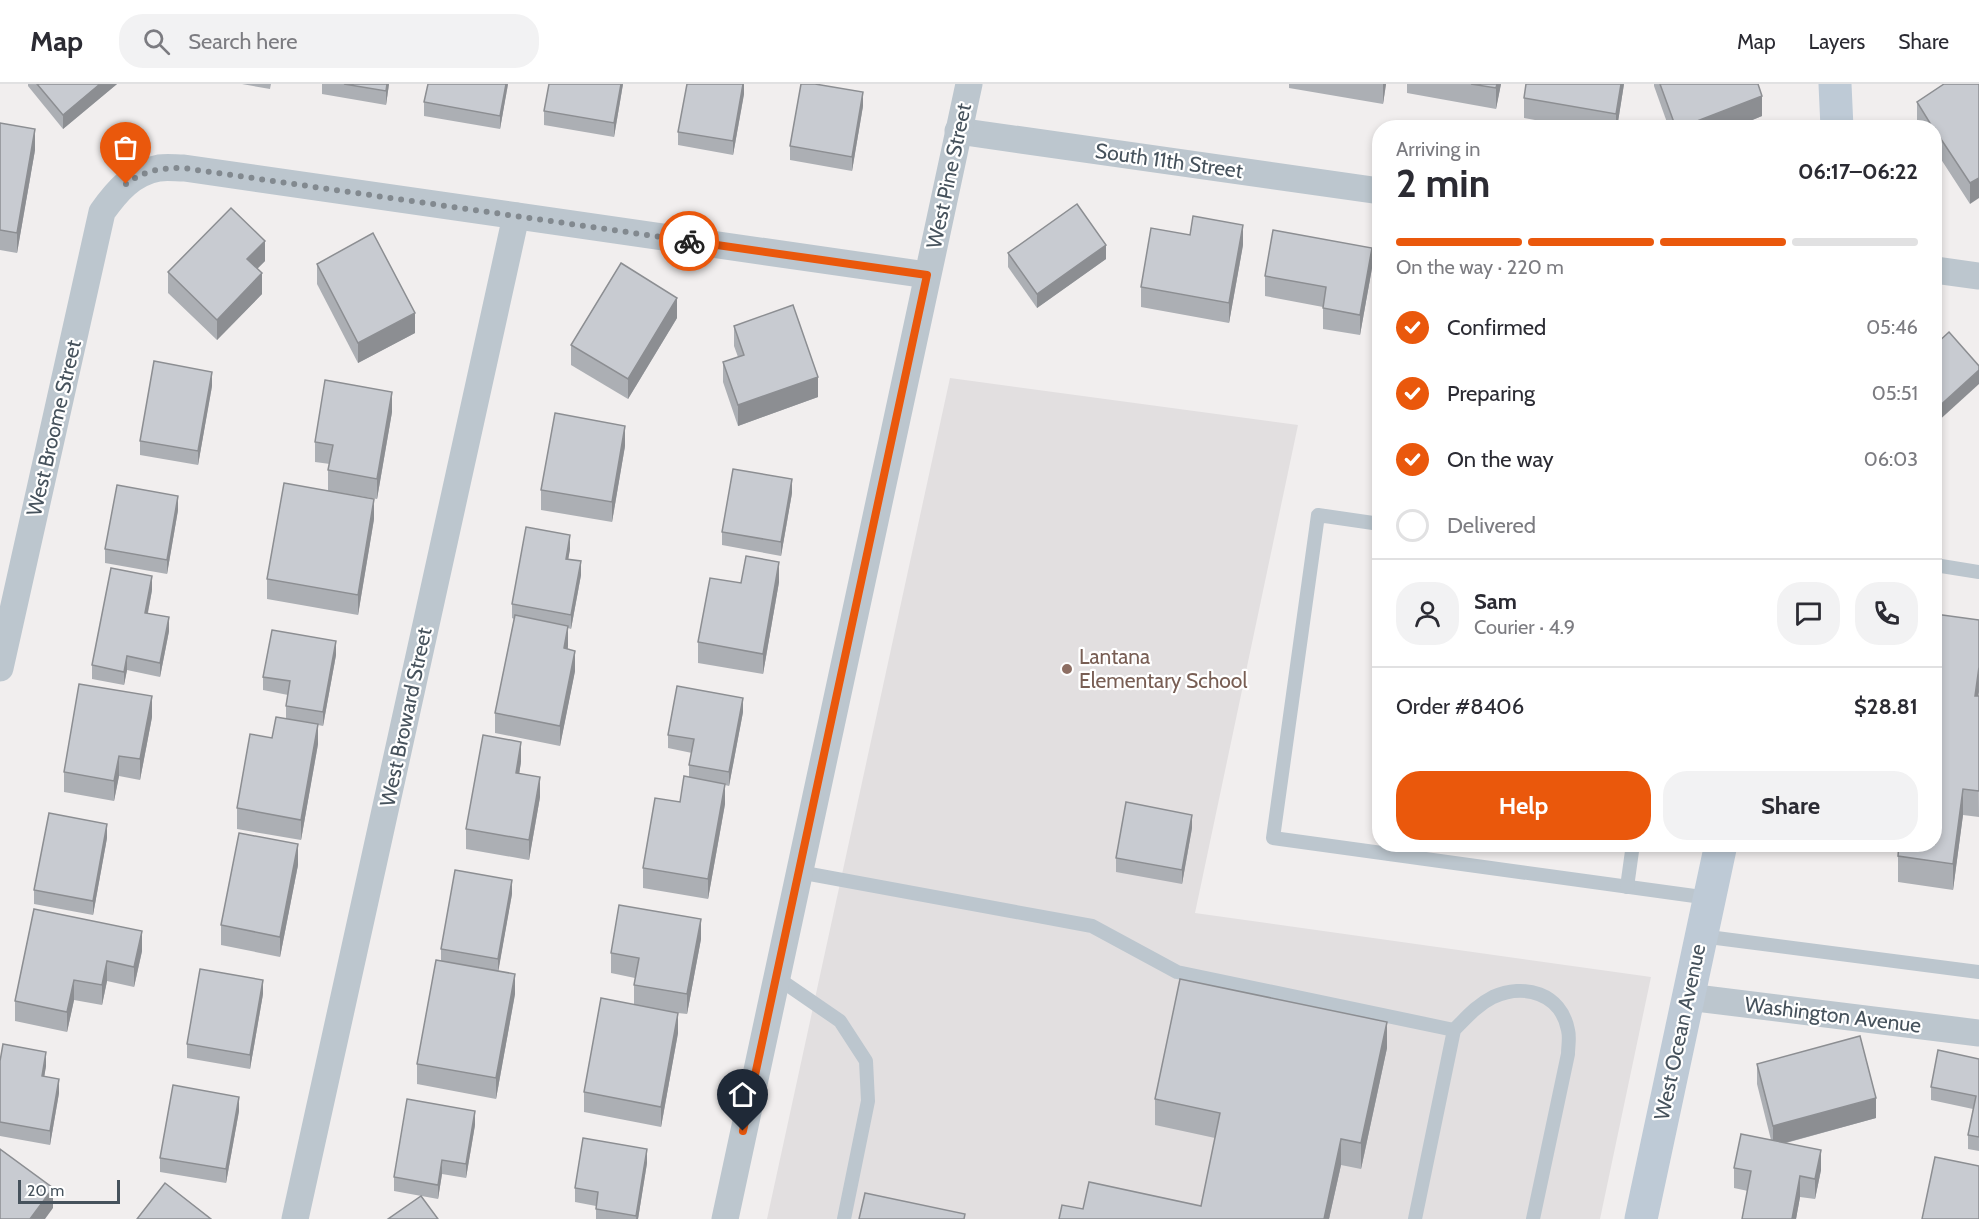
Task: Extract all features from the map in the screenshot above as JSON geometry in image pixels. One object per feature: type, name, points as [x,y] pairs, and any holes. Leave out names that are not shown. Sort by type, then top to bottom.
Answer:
[{"type":"street","name":"West Pine Street","points":[[724,1219],[969,84]]},
{"type":"street","points":[[1835,84],[1837,120]]},
{"type":"street","name":"South 11th Street","points":[[958,131],[1372,190]]},
{"type":"street","name":"West Broome Street","points":[[0,668],[102,212],[116,192],[136,177],[159,168],[183,168],[516,216]]},
{"type":"street","points":[[516,216],[927,275]]},
{"type":"street","name":"West Broward Street","points":[[296,1219],[516,216]]},
{"type":"street","points":[[1942,271],[1979,276]]},
{"type":"street","name":"West Ocean Avenue","points":[[1641,1219],[1718,852]]},
{"type":"street","name":"Washington Avenue","points":[[1688,997],[1979,1033]]},
{"type":"lane","points":[[1372,523],[1318,516],[1273,838],[1372,852]]},
{"type":"lane","points":[[1942,566],[1979,572]]},
{"type":"lane","points":[[1374,852],[1709,898]]},
{"type":"lane","points":[[1627,887],[1632,852]]},
{"type":"lane","points":[[799,872],[1092,926],[1177,972],[1454,1030]]},
{"type":"lane","points":[[1701,936],[1979,972]]},
{"type":"lane","points":[[777,977],[840,1021],[866,1061],[868,1101],[844,1219]]},
{"type":"lane","points":[[1415,1219],[1454,1030],[1474,1010],[1493,997],[1518,991],[1538,993],[1555,1002],[1569,1031],[1568,1054],[1533,1219]]},
{"type":"shaded area","name":"Lantana Elementary School","points":[[950,378],[1298,425],[1195,913],[1651,977],[1600,1219],[767,1219]]},
{"type":"building","points":[[37,84],[100,84],[63,115]]},
{"type":"building","points":[[344,84],[387,84],[386,91]]},
{"type":"building","points":[[428,84],[506,84],[500,116],[424,102]]},
{"type":"building","points":[[549,84],[621,84],[614,123],[544,111]]},
{"type":"building","points":[[687,84],[743,84],[733,141],[678,132]]},
{"type":"building","points":[[801,84],[863,92],[852,157],[790,146]]},
{"type":"building","points":[[1471,84],[1497,84],[1496,88]]},
{"type":"building","points":[[1526,84],[1621,84],[1616,114],[1524,98]]},
{"type":"building","points":[[1660,84],[1758,84],[1762,96],[1700,120],[1673,120]]},
{"type":"building","points":[[1944,84],[1979,84],[1979,178],[1970,183],[1942,141],[1942,120],[1928,120],[1917,102]]},
{"type":"building","points":[[0,123],[35,129],[17,233],[0,230]]},
{"type":"building","points":[[1077,204],[1106,245],[1037,294],[1008,253]]},
{"type":"building","points":[[231,208],[265,241],[247,259],[262,273],[217,320],[168,272]]},
{"type":"building","points":[[1193,216],[1243,225],[1229,303],[1141,287],[1151,228],[1190,235]]},
{"type":"building","points":[[1273,230],[1372,248],[1360,315],[1323,308],[1326,287],[1265,276]]},
{"type":"building","points":[[373,233],[415,313],[358,343],[317,264]]},
{"type":"building","points":[[621,263],[677,298],[628,379],[571,345]]},
{"type":"building","points":[[793,305],[818,377],[738,405],[723,362],[744,355],[734,326]]},
{"type":"building","points":[[1949,332],[1979,366],[1979,370],[1942,404],[1942,338]]},
{"type":"building","points":[[154,361],[212,372],[198,451],[140,441]]},
{"type":"building","points":[[325,380],[392,392],[377,479],[328,470],[333,445],[315,442]]},
{"type":"building","points":[[555,413],[625,426],[612,502],[541,490]]},
{"type":"building","points":[[733,469],[792,479],[781,542],[722,532]]},
{"type":"building","points":[[284,483],[374,499],[358,595],[267,579]]},
{"type":"building","points":[[117,485],[178,496],[167,560],[105,549]]},
{"type":"building","points":[[526,527],[570,535],[566,559],[581,561],[571,615],[512,604]]},
{"type":"building","points":[[746,556],[779,562],[763,654],[698,642],[710,578],[741,583]]},
{"type":"building","points":[[111,568],[152,576],[145,613],[169,617],[160,663],[127,656],[124,672],[92,665]]},
{"type":"building","points":[[515,615],[568,626],[564,648],[575,651],[560,726],[495,713]]},
{"type":"building","points":[[1942,615],[1979,620],[1979,667],[1975,696],[1979,696],[1979,791],[1963,789],[1953,864],[1898,856],[1898,852],[1942,852]]},
{"type":"building","points":[[272,630],[336,641],[323,712],[286,706],[290,681],[263,677]]},
{"type":"building","points":[[79,684],[152,696],[140,759],[119,756],[114,781],[64,772]]},
{"type":"building","points":[[677,686],[743,698],[729,772],[689,765],[694,739],[668,735]]},
{"type":"building","points":[[276,717],[318,724],[301,820],[237,808],[250,734],[272,738]]},
{"type":"building","points":[[483,735],[521,742],[516,773],[540,777],[529,840],[466,829]]},
{"type":"building","points":[[684,776],[725,784],[708,879],[643,868],[655,798],[680,802]]},
{"type":"building","points":[[1126,802],[1192,815],[1182,870],[1116,858]]},
{"type":"building","points":[[49,813],[107,824],[93,901],[34,890]]},
{"type":"building","points":[[239,833],[298,844],[280,937],[221,925]]},
{"type":"building","points":[[455,870],[512,880],[498,959],[441,949]]},
{"type":"building","points":[[619,905],[701,919],[687,994],[634,985],[639,958],[611,953]]},
{"type":"building","points":[[34,909],[142,931],[134,967],[107,961],[102,985],[74,980],[67,1012],[15,1001]]},
{"type":"building","points":[[436,960],[515,974],[496,1078],[417,1064]]},
{"type":"building","points":[[200,969],[263,980],[250,1055],[187,1044]]},
{"type":"building","points":[[1180,979],[1387,1022],[1361,1143],[1341,1139],[1324,1219],[1059,1219],[1062,1205],[1083,1209],[1089,1182],[1201,1206],[1220,1113],[1155,1099]]},
{"type":"building","points":[[601,998],[678,1013],[661,1107],[584,1092]]},
{"type":"building","points":[[1860,1036],[1876,1098],[1773,1126],[1757,1064]]},
{"type":"building","points":[[3,1044],[46,1052],[42,1076],[59,1079],[50,1131],[0,1122],[0,1061]]},
{"type":"building","points":[[1938,1050],[1979,1059],[1979,1137],[1968,1135],[1976,1096],[1931,1087]]},
{"type":"building","points":[[173,1085],[239,1097],[226,1169],[160,1158]]},
{"type":"building","points":[[407,1099],[475,1111],[466,1164],[442,1160],[438,1185],[394,1177]]},
{"type":"building","points":[[1741,1134],[1821,1150],[1815,1179],[1800,1176],[1792,1219],[1742,1219],[1751,1171],[1734,1168]]},
{"type":"building","points":[[583,1138],[647,1149],[636,1216],[596,1209],[598,1192],[575,1188]]},
{"type":"building","points":[[0,1149],[53,1188],[30,1219],[0,1219]]},
{"type":"building","points":[[1935,1157],[1979,1166],[1979,1219],[1922,1219]]},
{"type":"building","points":[[165,1183],[211,1219],[137,1219]]},
{"type":"building","points":[[865,1193],[965,1214],[964,1219],[859,1219]]},
{"type":"building","points":[[421,1196],[438,1219],[388,1219]]},
{"type":"way so far","points":[[126,184],[136,177],[159,168],[183,168],[689,241]]},
{"type":"place","name":"Lantana Elementary School","points":[[1067,669]]},
{"type":"route","points":[[689,241],[927,275],[743,1131]]}]
